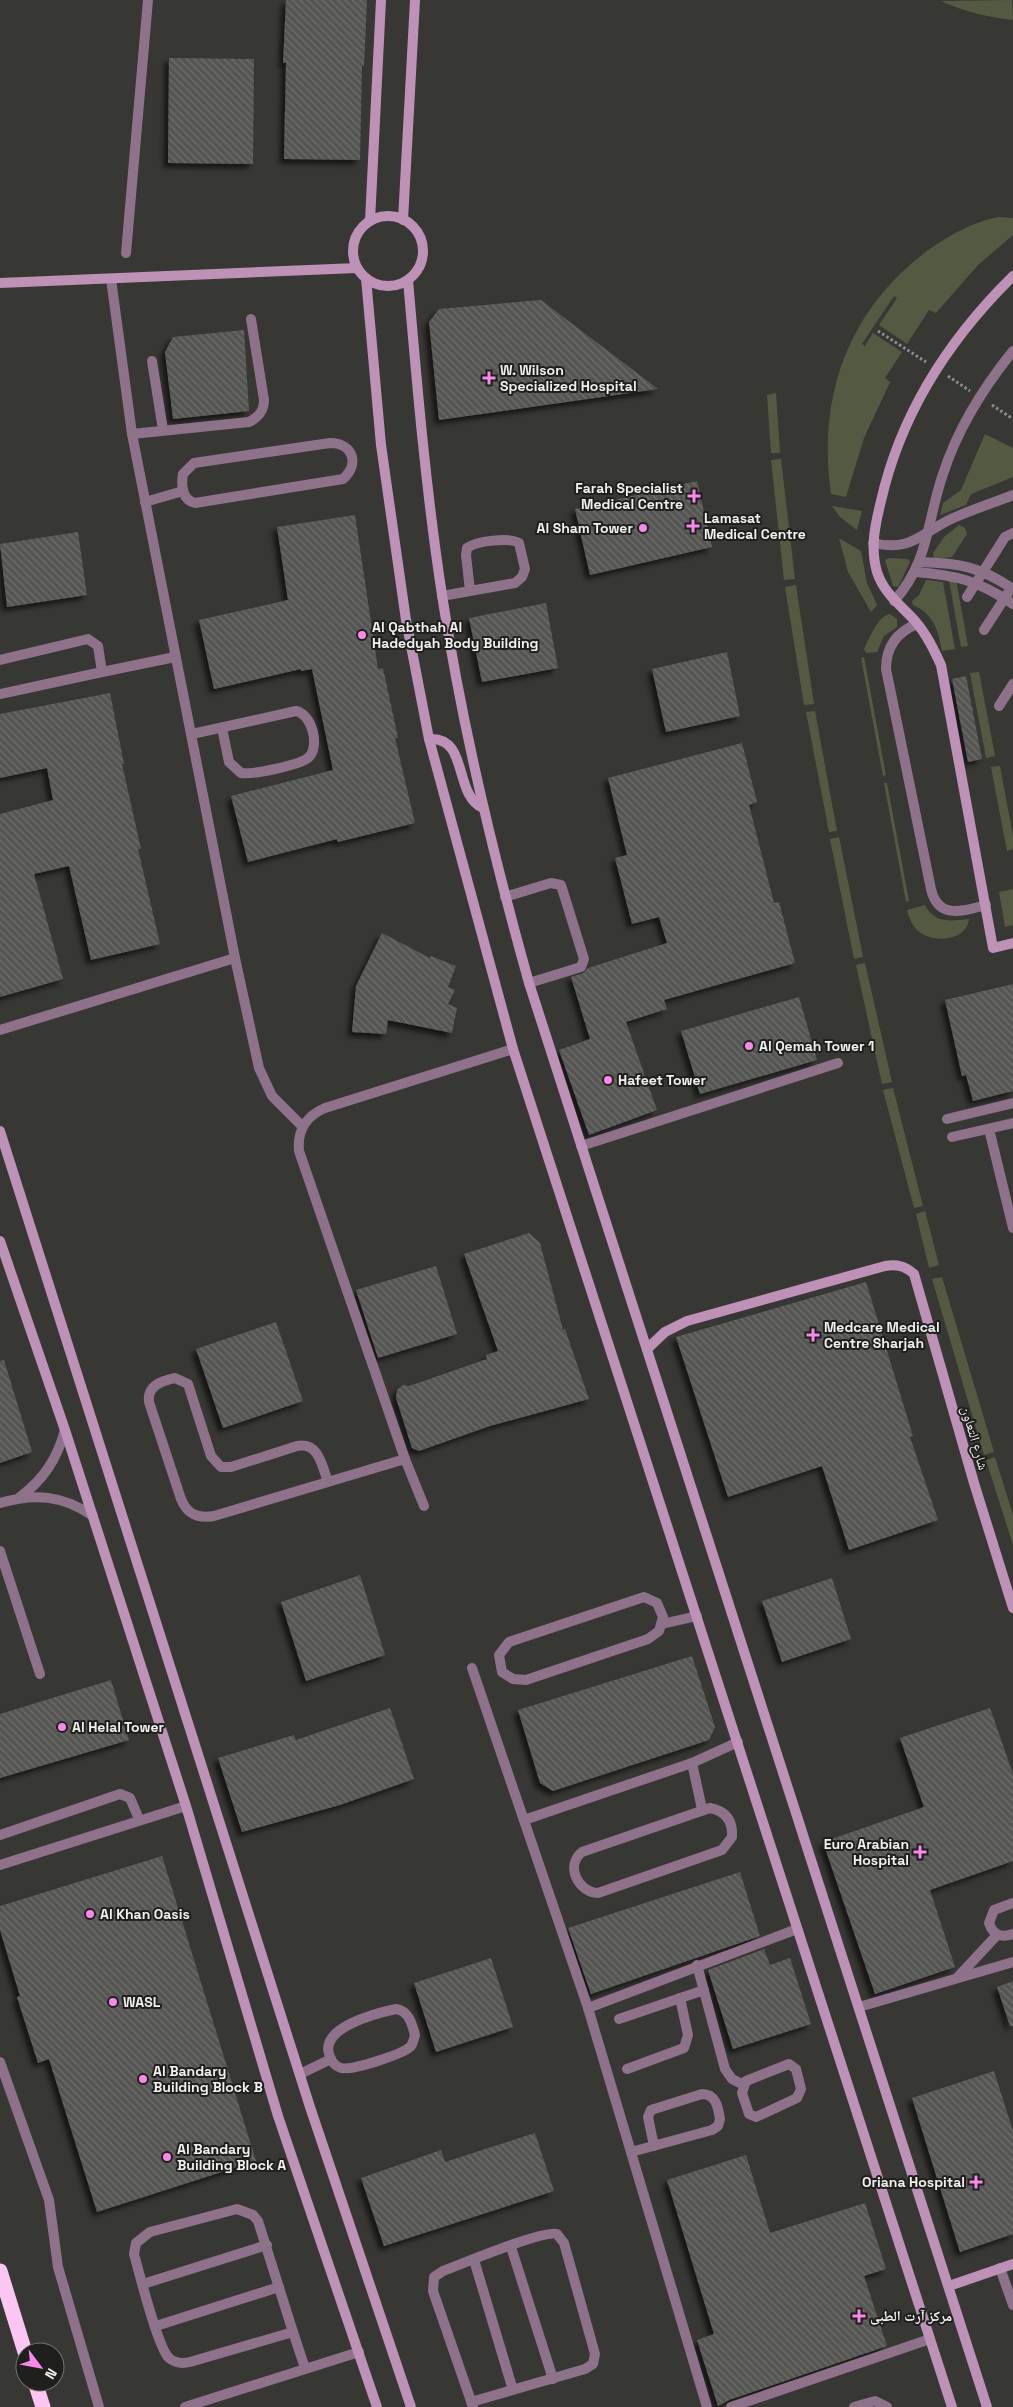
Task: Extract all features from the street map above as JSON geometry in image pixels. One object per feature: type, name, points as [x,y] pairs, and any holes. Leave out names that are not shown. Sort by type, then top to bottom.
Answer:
[{"type":"highway","points":[[0,2271],[22,2342]]},
{"type":"highway","points":[[38,2392],[43,2407]]},
{"type":"street","points":[[126,253],[148,0]]},
{"type":"street","points":[[370,221],[381,0]]},
{"type":"street","points":[[403,220],[415,0]]},
{"type":"street","points":[[380,217],[392,217],[403,220],[418,234],[423,249],[420,266],[408,280],[387,286],[376,284],[366,278],[358,268],[353,248],[356,238],[361,229],[370,221],[380,217]]},
{"type":"street","points":[[0,283],[358,268]]},
{"type":"street","points":[[1013,276],[972,319],[936,369],[923,391],[891,464],[873,543],[878,574],[894,601],[917,624],[934,650],[945,680],[993,948],[1013,943]]},
{"type":"street","points":[[366,278],[380,445],[406,620],[429,739],[513,1049],[952,2407]]},
{"type":"street","points":[[111,279],[132,434],[235,958],[259,1068],[264,1082],[282,1108],[302,1126]]},
{"type":"street","points":[[408,280],[428,500],[442,596],[454,667],[483,808],[505,897],[529,983],[581,1146],[987,2407]]},
{"type":"street","points":[[132,434],[249,422],[259,416],[264,400],[251,319]]},
{"type":"street","points":[[894,601],[918,567],[928,534],[937,492],[959,433],[979,397],[1013,351]]},
{"type":"street","points":[[152,361],[163,430]]},
{"type":"street","points":[[330,443],[340,443],[348,448],[352,455],[353,464],[350,473],[343,479],[334,481],[195,503],[187,499],[183,491],[182,479],[186,469],[199,462],[330,443]]},
{"type":"street","points":[[145,502],[183,491]]},
{"type":"street","points":[[873,543],[902,546],[911,543],[961,515],[1013,496]]},
{"type":"street","points":[[967,597],[1005,537],[1013,533]]},
{"type":"street","points":[[442,596],[470,591],[519,580],[525,569],[519,543],[510,539],[504,539],[467,548],[470,591]]},
{"type":"street","points":[[918,567],[954,564],[983,571],[1013,588],[1009,601],[984,630]]},
{"type":"street","points":[[918,567],[976,582],[1009,601]]},
{"type":"street","points":[[917,624],[896,638],[887,652],[886,669],[930,889],[939,905],[950,911],[962,912],[986,905]]},
{"type":"street","points":[[0,660],[88,640],[98,646],[102,672]]},
{"type":"street","points":[[0,694],[175,657]]},
{"type":"street","points":[[999,706],[1013,684]]},
{"type":"street","points":[[192,734],[300,712],[306,716],[310,724],[314,741],[313,750],[303,761],[252,773],[241,773],[229,762],[222,728]]},
{"type":"street","points":[[429,739],[440,739],[450,746],[456,755],[469,798],[483,808]]},
{"type":"street","points":[[505,897],[551,883],[558,883],[563,888],[584,959],[581,967],[529,983]]},
{"type":"street","points":[[0,1030],[235,958]]},
{"type":"street","points":[[424,1506],[405,1459],[299,1151],[299,1134],[308,1118],[325,1108],[513,1049]]},
{"type":"street","points":[[581,1146],[838,1063]]},
{"type":"street","points":[[947,1119],[1013,1103]]},
{"type":"street","points":[[952,1137],[1013,1123]]},
{"type":"street","points":[[989,1129],[1013,1228]]},
{"type":"street","points":[[0,1131],[300,2074],[411,2407]]},
{"type":"street","points":[[0,1241],[93,1516],[186,1806],[278,2116],[376,2407]]},
{"type":"street","name":"شارع التعاون","points":[[647,1349],[665,1332],[699,1317],[885,1266],[901,1266],[914,1274],[974,1483],[1013,1608]]},
{"type":"street","points":[[328,1482],[319,1456],[308,1446],[297,1446],[231,1467],[221,1467],[211,1456],[188,1384],[175,1378],[156,1384],[150,1390],[149,1402],[181,1499],[188,1511],[200,1517],[214,1516],[328,1482],[405,1459]]},
{"type":"street","points":[[19,1497],[45,1475],[60,1446],[65,1430]]},
{"type":"street","points":[[0,1503],[19,1497],[51,1497],[80,1507],[93,1516]]},
{"type":"street","points":[[0,1551],[40,1674]]},
{"type":"street","points":[[662,1624],[663,1617],[657,1603],[644,1597],[636,1598],[508,1642],[499,1655],[500,1666],[507,1676],[526,1680],[648,1639],[654,1636],[662,1624],[697,1616]]},
{"type":"street","points":[[472,1668],[588,2008],[707,2407]]},
{"type":"street","points":[[524,1820],[692,1763],[738,1742]]},
{"type":"street","points":[[692,1763],[702,1809]]},
{"type":"street","points":[[0,1835],[120,1794],[130,1798],[139,1819]]},
{"type":"street","points":[[0,1864],[139,1819],[186,1806]]},
{"type":"street","points":[[702,1809],[718,1810],[730,1820],[732,1837],[722,1850],[598,1893],[582,1888],[574,1869],[576,1859],[582,1852],[702,1809]]},
{"type":"street","points":[[1013,1903],[994,1910],[990,1916],[992,1930],[997,1934],[1002,1936],[1013,1934]]},
{"type":"street","points":[[588,2008],[697,1965],[798,1929]]},
{"type":"street","points":[[957,1978],[997,1934]]},
{"type":"street","points":[[859,2008],[1013,1962]]},
{"type":"street","points":[[697,1965],[725,2069],[732,2079],[744,2085]]},
{"type":"street","points":[[619,2019],[704,1990]]},
{"type":"street","points":[[627,2069],[684,2048],[688,2035],[680,1998]]},
{"type":"street","points":[[396,2009],[402,2010],[409,2017],[415,2035],[411,2046],[406,2050],[348,2069],[338,2066],[331,2059],[328,2044],[334,2034],[343,2027],[396,2009]]},
{"type":"street","points":[[300,2074],[331,2059]]},
{"type":"street","points":[[0,2062],[49,2200],[58,2267],[99,2407]]},
{"type":"street","points":[[792,2064],[796,2068],[801,2092],[794,2101],[756,2116],[749,2114],[747,2110],[742,2092],[744,2085],[749,2078],[792,2064]]},
{"type":"street","points":[[631,2152],[654,2146],[715,2129],[720,2119],[714,2099],[709,2095],[702,2094],[651,2110],[648,2117],[654,2146]]},
{"type":"street","points":[[293,2332],[184,2364],[174,2361],[165,2354],[143,2284],[135,2249],[140,2238],[150,2232],[237,2209],[253,2215],[258,2221],[305,2368]]},
{"type":"street","points":[[553,2233],[560,2236],[564,2242],[595,2360],[589,2368],[513,2390],[472,2405],[432,2286],[438,2273],[474,2260],[553,2233]]},
{"type":"street","points":[[143,2284],[266,2245]]},
{"type":"street","points":[[511,2247],[553,2379]]},
{"type":"street","points":[[474,2260],[513,2390]]},
{"type":"street","points":[[948,2286],[1013,2264]]},
{"type":"street","points":[[1000,2268],[1013,2305]]},
{"type":"street","points":[[156,2326],[279,2287]]},
{"type":"street","points":[[731,2407],[930,2339]]},
{"type":"street","points":[[185,2407],[359,2352]]},
{"type":"street","points":[[854,2407],[875,2401],[887,2407]]},
{"type":"green space","points":[[1012,0],[1013,20],[976,13],[941,1]]},
{"type":"green space","points":[[999,217],[1013,218],[1013,235],[978,265],[936,313],[929,310],[907,344],[879,325],[897,298],[894,296],[862,344],[865,346],[873,333],[902,352],[885,378],[890,382],[864,438],[846,497],[831,494],[828,458],[829,423],[834,390],[844,358],[858,328],[877,300],[900,274],[927,251],[961,230]]},
{"type":"green space","points":[[776,393],[780,453],[771,453],[767,395]]},
{"type":"green space","points":[[985,434],[1013,448],[1013,477],[971,494],[966,505],[940,515],[943,503],[961,490]]},
{"type":"green space","points":[[781,459],[795,579],[784,580],[771,460]]},
{"type":"green space","points":[[832,506],[862,511],[857,530],[840,517]]},
{"type":"green space","points":[[959,525],[965,528],[967,534],[952,557],[934,559],[933,553],[944,537]]},
{"type":"green space","points":[[839,538],[861,551],[867,583],[877,605],[871,612],[848,572]]},
{"type":"green space","points":[[889,558],[908,559],[910,562],[898,587],[893,586],[885,560]]},
{"type":"green space","points":[[956,579],[968,646],[961,647],[949,580]]},
{"type":"green space","points":[[926,580],[943,582],[955,649],[942,651],[934,624],[926,613],[913,605],[912,601],[919,595]]},
{"type":"green space","points":[[796,585],[814,704],[804,705],[785,587]]},
{"type":"green space","points":[[890,614],[897,619],[897,627],[884,636],[877,652],[866,653],[864,649],[874,628],[881,619]]},
{"type":"green space","points":[[864,657],[886,775],[883,776],[861,658]]},
{"type":"green space","points":[[979,672],[995,756],[986,758],[970,673]]},
{"type":"green space","points":[[815,711],[837,831],[829,832],[806,712]]},
{"type":"green space","points":[[1000,766],[1013,836],[1013,849],[1007,851],[991,767]]},
{"type":"green space","points":[[884,783],[887,783],[909,901],[906,902]]},
{"type":"green space","points":[[839,837],[863,957],[854,959],[830,839]]},
{"type":"green space","points":[[1013,889],[1013,925],[1005,927],[999,892]]},
{"type":"green space","points":[[925,905],[934,915],[944,920],[969,919],[967,926],[956,936],[948,938],[932,938],[924,935],[914,926],[907,910]]},
{"type":"green space","points":[[865,963],[892,1082],[882,1084],[856,965]]},
{"type":"green space","points":[[893,1088],[923,1206],[914,1208],[883,1090]]},
{"type":"green space","points":[[925,1211],[939,1265],[929,1268],[916,1214]]},
{"type":"green space","points":[[942,1277],[994,1452],[984,1455],[932,1279]]},
{"type":"green space","points":[[995,1457],[1013,1515],[1013,1545],[986,1460]]},
{"type":"building","points":[[286,0],[367,0],[364,66],[362,66],[360,160],[284,159],[286,63],[283,63]]},
{"type":"building","points":[[169,58],[254,59],[253,164],[168,163]]},
{"type":"building","points":[[541,300],[658,389],[439,420],[429,322],[439,309]]},
{"type":"building","points":[[244,330],[249,411],[173,419],[165,352],[173,337]]},
{"type":"building","name":"Al Sham Tower","points":[[697,481],[712,547],[590,575],[575,509]]},
{"type":"building","points":[[355,515],[378,669],[383,668],[398,738],[395,738],[415,823],[338,842],[337,839],[248,862],[231,796],[333,770],[312,669],[301,671],[301,669],[214,689],[199,620],[288,600],[277,527]]},
{"type":"building","points":[[78,532],[87,595],[7,607],[0,544]]},
{"type":"building","points":[[546,603],[558,668],[482,682],[469,618]]},
{"type":"building","points":[[727,652],[740,716],[666,732],[652,669]]},
{"type":"building","points":[[966,676],[982,759],[968,762],[952,679]]},
{"type":"building","points":[[110,693],[124,764],[122,764],[141,849],[138,849],[160,944],[91,960],[69,866],[34,874],[63,979],[0,997],[0,814],[53,800],[47,768],[0,778],[0,714]]},
{"type":"building","points":[[742,743],[757,802],[749,805],[774,903],[779,902],[795,963],[664,1000],[667,1009],[626,1022],[657,1110],[589,1135],[559,1050],[590,1039],[571,977],[583,973],[588,968],[667,943],[659,917],[632,924],[615,858],[627,855],[608,778]]},
{"type":"building","points":[[382,933],[430,958],[431,956],[456,966],[448,987],[455,990],[448,1004],[457,1008],[452,1033],[388,1020],[386,1034],[352,1032],[356,986]]},
{"type":"building","points":[[1013,984],[1013,1091],[973,1101],[966,1075],[962,1076],[945,1000]]},
{"type":"building","name":"Al Qemah Tower 1","points":[[799,997],[817,1060],[700,1094],[681,1031]]},
{"type":"building","points":[[529,1233],[540,1243],[563,1330],[565,1329],[589,1399],[490,1426],[419,1451],[412,1448],[396,1398],[397,1390],[403,1385],[409,1386],[487,1359],[486,1355],[498,1351],[464,1254]]},
{"type":"building","points":[[436,1266],[457,1334],[378,1358],[356,1290]]},
{"type":"building","points":[[866,1282],[913,1436],[910,1437],[938,1520],[849,1550],[822,1466],[728,1497],[676,1337]]},
{"type":"building","points":[[276,1322],[303,1401],[223,1428],[196,1349]]},
{"type":"building","points":[[4,1360],[32,1452],[0,1463],[0,1361]]},
{"type":"building","points":[[360,1575],[385,1655],[306,1681],[281,1602]]},
{"type":"building","points":[[832,1578],[851,1639],[782,1662],[762,1601]]},
{"type":"building","points":[[692,1656],[715,1727],[709,1740],[553,1791],[540,1783],[518,1710]]},
{"type":"building","name":"Al Helal Tower","points":[[111,1680],[129,1740],[0,1778],[0,1714]]},
{"type":"building","points":[[390,1708],[414,1779],[340,1805],[242,1832],[218,1758],[294,1735],[296,1740]]},
{"type":"building","points":[[990,1708],[1013,1774],[1013,1861],[930,1890],[955,1967],[875,1994],[823,1842],[924,1807],[900,1738]]},
{"type":"building","points":[[162,1856],[256,2161],[97,2212],[49,2059],[38,2063],[17,1997],[20,1996],[0,1930],[0,1906]]},
{"type":"building","points":[[740,1872],[760,1936],[591,1994],[568,1928]]},
{"type":"building","points":[[764,1949],[770,1965],[790,1958],[811,2024],[733,2049],[708,1970]]},
{"type":"building","points":[[491,1958],[513,2027],[436,2052],[414,1983]]},
{"type":"building","points":[[1013,1981],[1013,2026],[1010,2026],[997,1987]]},
{"type":"building","name":"Oriana Hospital","points":[[994,2071],[1013,2131],[1013,2234],[960,2252],[912,2098]]},
{"type":"building","points":[[535,2133],[554,2191],[384,2246],[361,2178],[441,2150],[445,2162]]},
{"type":"building","points":[[746,2155],[770,2233],[865,2203],[886,2269],[864,2276],[887,2346],[729,2400],[718,2406],[697,2340],[714,2334],[667,2180]]},
{"type":"place","name":"W. Wilson Specialized Hospital","points":[[489,378]]},
{"type":"place","name":"Farah Specialist Medical Centre","points":[[694,496]]},
{"type":"place","name":"Lamasat Medical Centre","points":[[693,526]]},
{"type":"place","name":"Al Sham Tower","points":[[643,528]]},
{"type":"place","name":"Al Qabthah Al Hadedyah Body Building","points":[[362,635]]},
{"type":"place","name":"Al Qemah Tower 1","points":[[749,1046]]},
{"type":"place","name":"Hafeet Tower","points":[[608,1080]]},
{"type":"place","name":"Medcare Medical Centre Sharjah","points":[[813,1335]]},
{"type":"place","name":"Al Helal Tower","points":[[62,1727]]},
{"type":"place","name":"Euro Arabian Hospital","points":[[920,1852]]},
{"type":"place","name":"Al Khan Oasis","points":[[90,1914]]},
{"type":"place","name":"WASL","points":[[113,2002]]},
{"type":"place","name":"Al Bandary Building Block B","points":[[143,2079]]},
{"type":"place","name":"Al Bandary Building Block A","points":[[167,2157]]},
{"type":"place","name":"Oriana Hospital","points":[[976,2182]]},
{"type":"place","name":"مرکز آرت الطبی","points":[[859,2316]]}]
